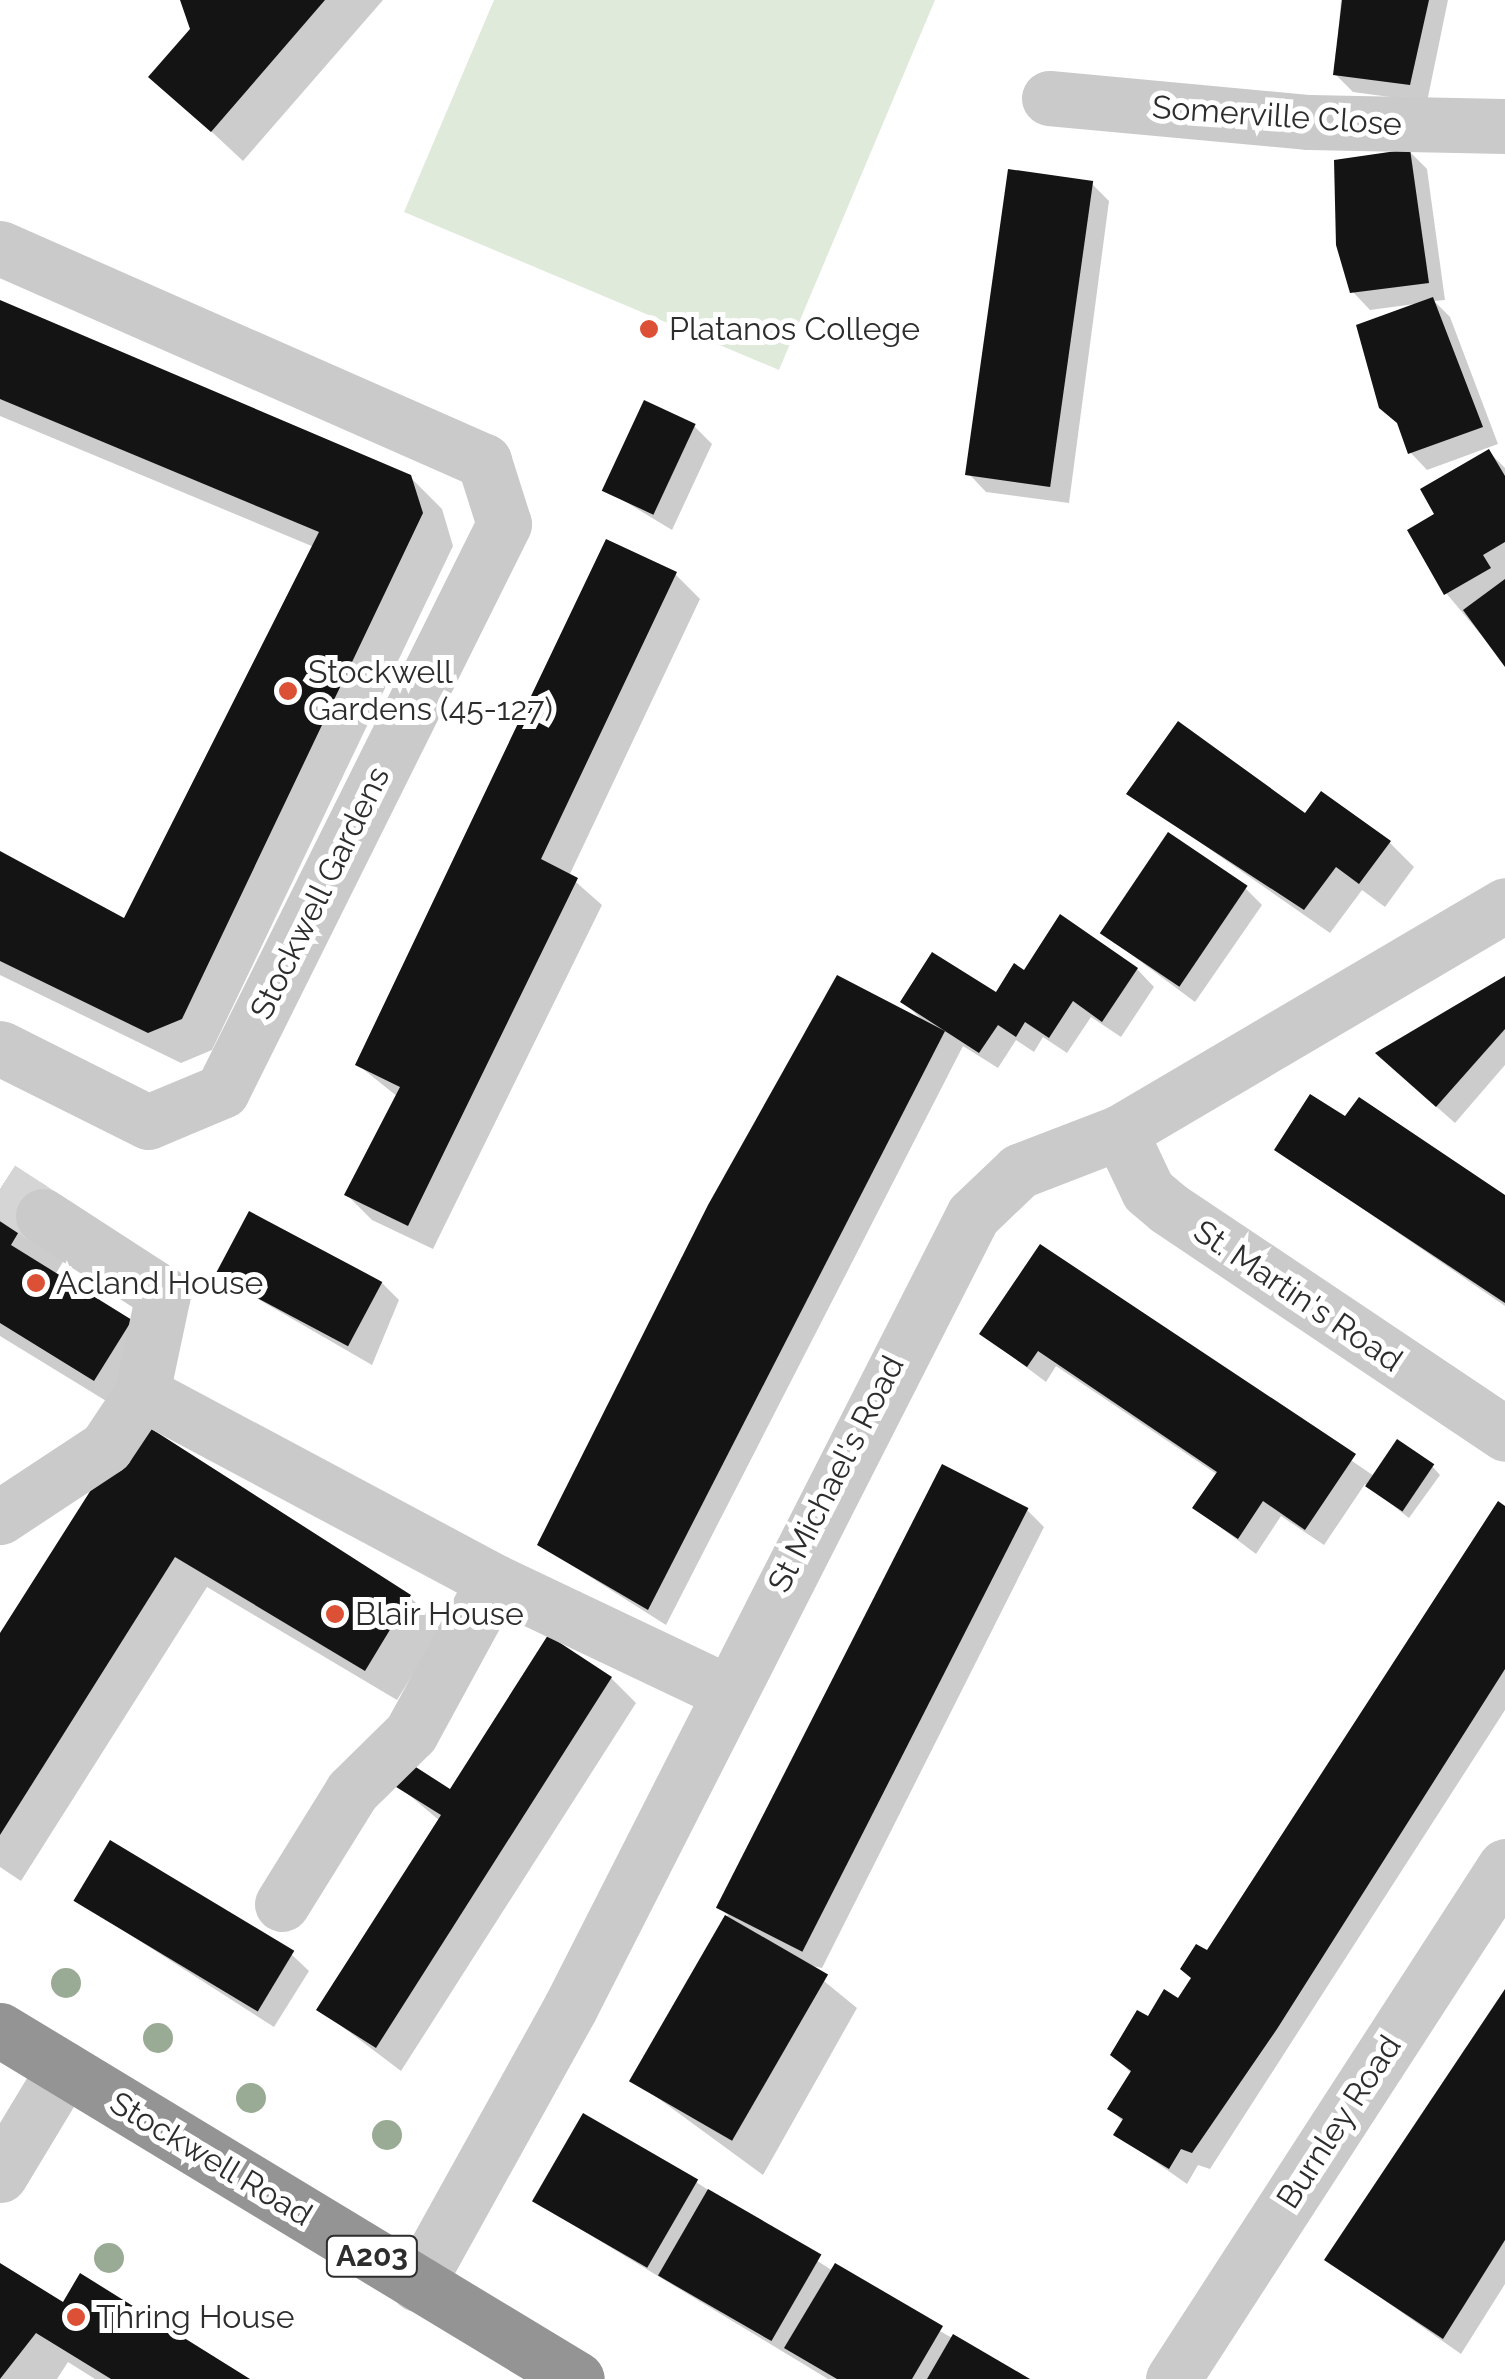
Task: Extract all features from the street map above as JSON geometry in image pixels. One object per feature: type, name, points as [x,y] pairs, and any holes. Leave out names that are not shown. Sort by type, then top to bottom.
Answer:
[{"type":"highway","name":"Stockwell Road","points":[[0,2030],[577,2379]]},
{"type":"street","name":"Somerville Close","points":[[1048,98],[1309,122],[1505,126]]},
{"type":"street","name":"Stockwell Gardens","points":[[0,248],[484,460],[504,524],[222,1091],[148,1122],[0,1048]]},
{"type":"street","name":"St Michael's Road","points":[[417,2284],[570,2008],[726,1691],[973,1215],[1020,1171],[1120,1132],[1505,905]]},
{"type":"street","name":"St. Martin's Road","points":[[1120,1132],[1148,1191],[1168,1208],[1505,1434]]},
{"type":"street","points":[[0,1517],[106,1447],[142,1393],[164,1294],[42,1216]]},
{"type":"street","points":[[142,1393],[494,1581],[726,1691]]},
{"type":"street","points":[[282,1904],[352,1791],[410,1733],[494,1581]]},
{"type":"street","name":"Burnley Road","points":[[1172,2379],[1505,1866]]},
{"type":"street","points":[[0,2176],[64,2069]]},
{"type":"green space","points":[[494,0],[935,0],[779,370],[404,212]]},
{"type":"building","points":[[180,0],[325,0],[211,132],[148,77],[190,29]]},
{"type":"building","points":[[1342,0],[1429,0],[1410,85],[1333,75]]},
{"type":"building","points":[[1410,149],[1429,283],[1350,293],[1336,245],[1334,160]]},
{"type":"building","points":[[1008,169],[1093,181],[1050,487],[965,475]]},
{"type":"building","points":[[1433,297],[1483,427],[1408,454],[1397,423],[1379,408],[1356,325]]},
{"type":"building","name":"Stockwell Gardens (45-127)","points":[[0,300],[411,475],[423,513],[182,1019],[148,1033],[0,961],[0,851],[124,918],[319,532],[0,399]]},
{"type":"building","points":[[644,400],[696,424],[653,515],[602,491]]},
{"type":"building","points":[[1489,449],[1505,476],[1505,542],[1483,555],[1491,568],[1444,595],[1407,530],[1434,514],[1420,489]]},
{"type":"building","points":[[606,539],[677,572],[541,859],[578,878],[408,1226],[344,1195],[400,1087],[355,1065]]},
{"type":"building","points":[[1505,579],[1505,667],[1463,610]]},
{"type":"building","points":[[1178,721],[1305,813],[1321,791],[1391,841],[1359,884],[1336,867],[1304,910],[1126,794]]},
{"type":"building","points":[[1168,832],[1248,886],[1179,987],[1100,933]]},
{"type":"building","points":[[1060,914],[1138,968],[1102,1022],[1073,1001],[1049,1038],[1025,1022],[1016,1037],[998,1025],[979,1053],[900,1002],[932,952],[996,992],[1014,963],[1024,970]]},
{"type":"building","points":[[837,975],[945,1031],[648,1610],[537,1545],[708,1205]]},
{"type":"building","points":[[1505,976],[1505,1029],[1436,1107],[1375,1053]]},
{"type":"building","points":[[1310,1094],[1345,1116],[1359,1097],[1505,1195],[1505,1303],[1274,1150]]},
{"type":"building","name":"Acland House","points":[[21,1171],[46,1186],[11,1245],[132,1320],[94,1381],[0,1323],[0,1205]]},
{"type":"building","points":[[249,1211],[382,1282],[348,1346],[215,1275]]},
{"type":"building","points":[[1040,1244],[1356,1454],[1305,1530],[1263,1501],[1238,1539],[1192,1508],[1217,1472],[1038,1351],[1027,1367],[979,1334]]},
{"type":"building","name":"Blair House","points":[[136,1419],[411,1595],[365,1671],[175,1557],[0,1835],[0,1633]]},
{"type":"building","points":[[1397,1439],[1434,1464],[1402,1511],[1365,1486]]},
{"type":"building","points":[[942,1464],[1028,1508],[802,1952],[716,1908]]},
{"type":"building","points":[[1498,1501],[1505,1506],[1505,1669],[1277,2029],[1192,2153],[1181,2149],[1169,2169],[1113,2135],[1123,2119],[1107,2109],[1131,2071],[1110,2055],[1137,2010],[1148,2016],[1164,1989],[1178,1998],[1191,1978],[1180,1969],[1196,1944],[1207,1950]]},
{"type":"building","points":[[548,1635],[612,1677],[376,2048],[316,2010],[441,1815],[393,1785],[408,1762],[450,1789]]},
{"type":"building","points":[[110,1840],[294,1951],[258,2012],[73,1901]]},
{"type":"building","points":[[725,1915],[828,1974],[732,2141],[629,2081]]},
{"type":"building","points":[[1505,1989],[1505,2240],[1443,2339],[1324,2260]]},
{"type":"building","points":[[583,2113],[698,2180],[647,2268],[532,2201]]},
{"type":"building","points":[[708,2189],[821,2254],[771,2341],[658,2276]]},
{"type":"building","name":"Thring House","points":[[0,2263],[63,2302],[80,2273],[250,2379],[111,2379],[36,2333],[0,2379]]},
{"type":"building","points":[[835,2263],[943,2326],[912,2379],[837,2379],[784,2348]]},
{"type":"building","points":[[953,2334],[1030,2379],[927,2379]]},
{"type":"tunnel","points":[[0,1188],[43,1216]]},
{"type":"place","name":"Platanos College","points":[[649,329]]},
{"type":"place","name":"Stockwell Gardens (45-127)","points":[[288,691]]},
{"type":"place","name":"Acland House","points":[[36,1283]]},
{"type":"place","name":"Blair House","points":[[335,1614]]},
{"type":"place","name":"Thring House","points":[[76,2317]]}]
